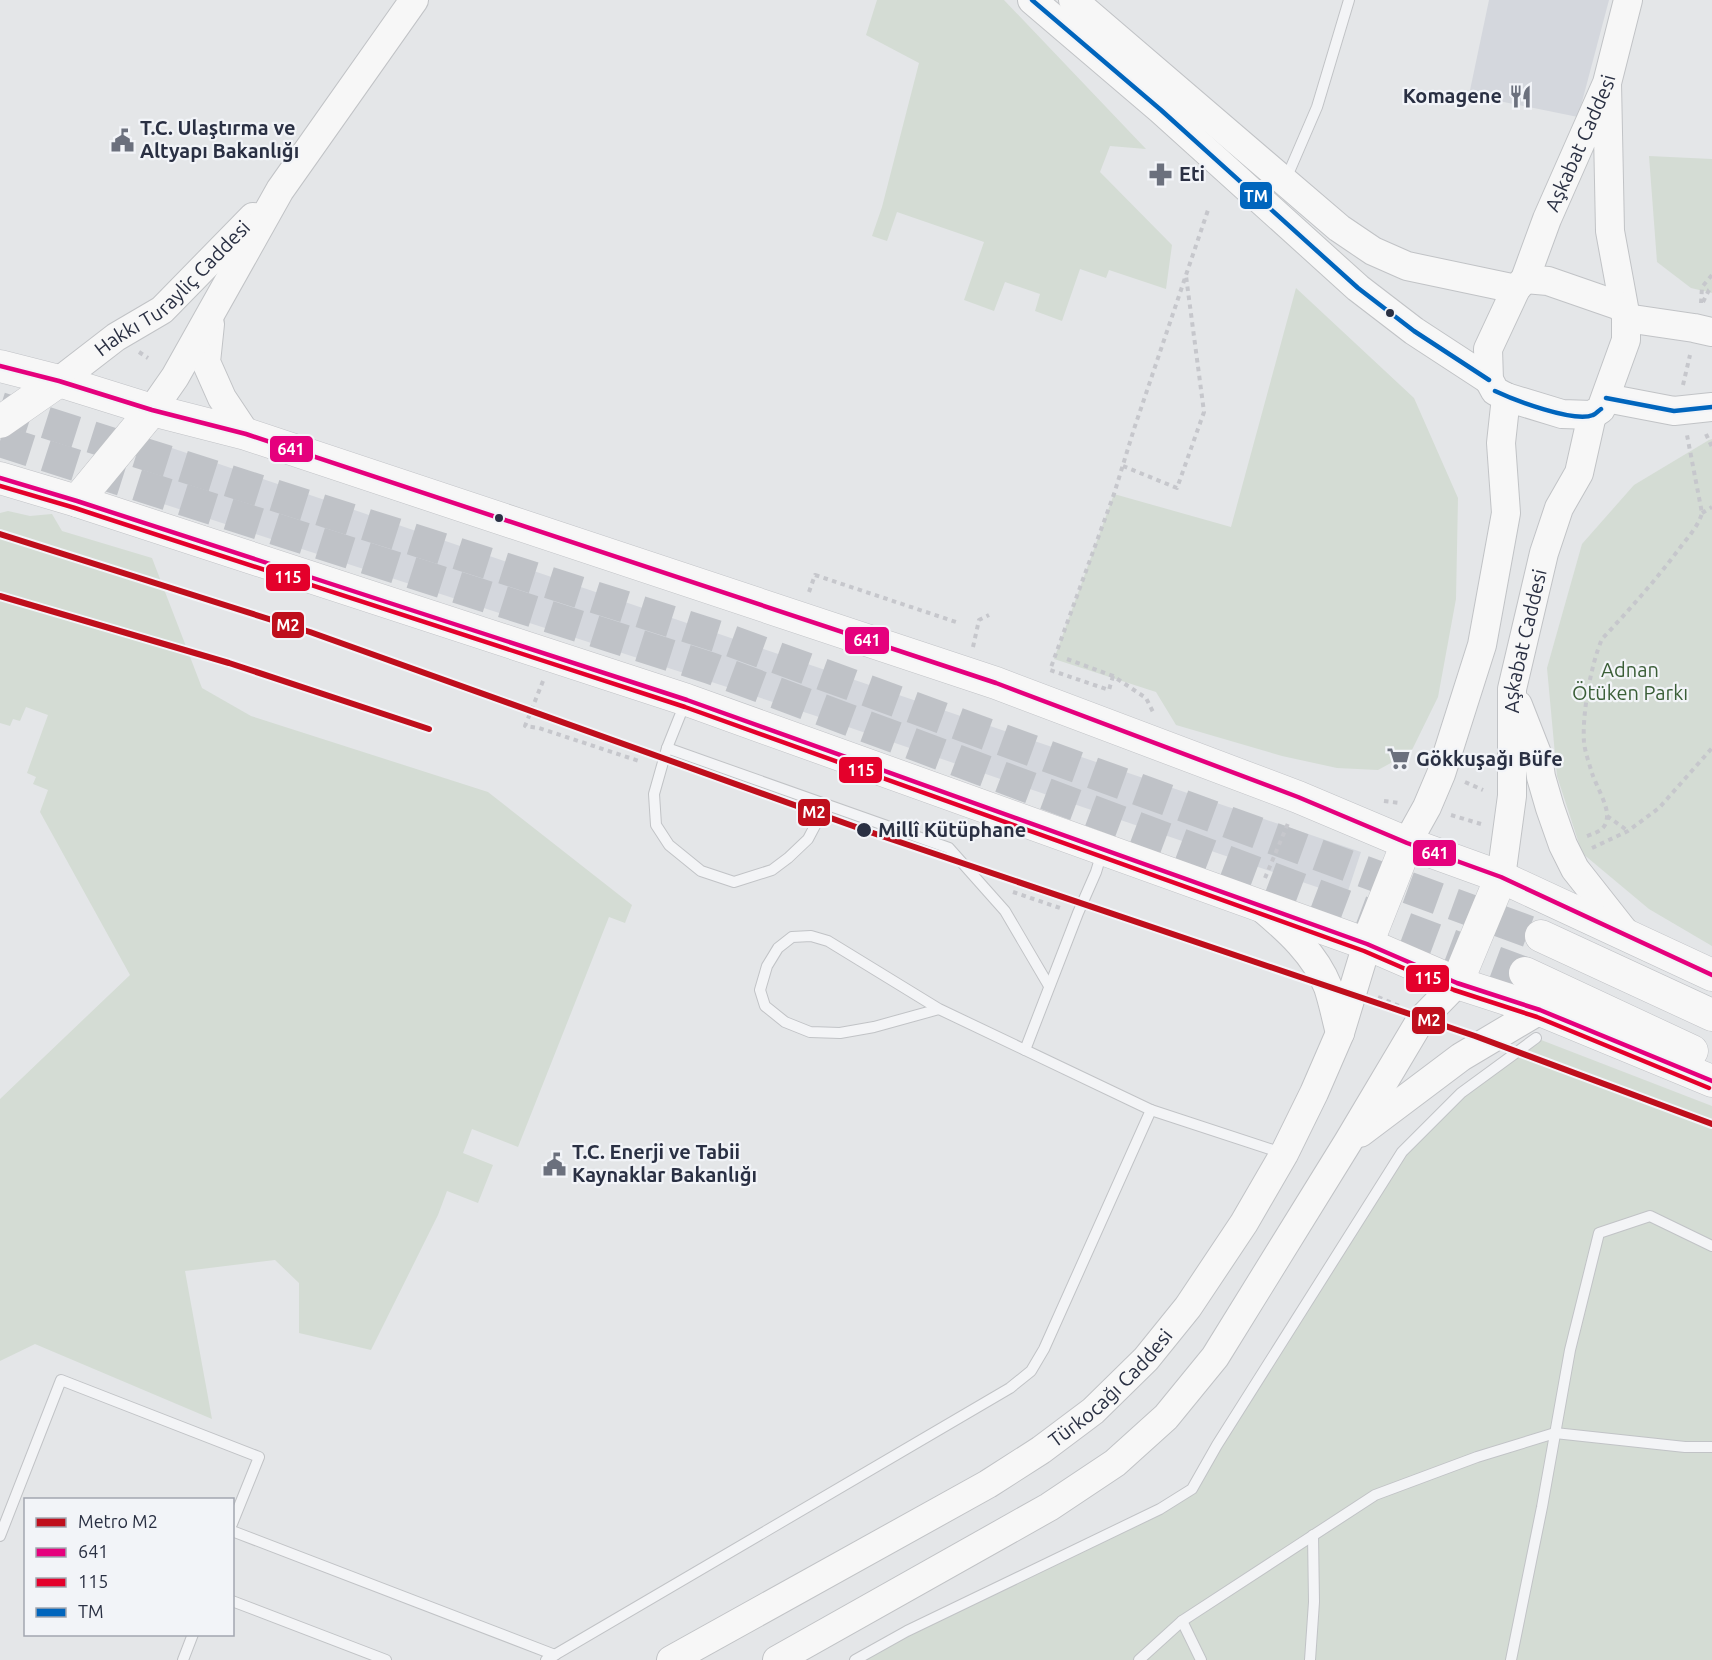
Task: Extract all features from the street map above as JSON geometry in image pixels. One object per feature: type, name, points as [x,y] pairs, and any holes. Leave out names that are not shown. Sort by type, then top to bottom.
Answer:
[{"type":"main road","name":"Hakkı Turayliç Caddesi","points":[[152,410],[175,377],[280,190],[414,0]]},
{"type":"main road","points":[[1032,0],[1161,110],[1358,288],[1414,331],[1497,388],[1562,414],[1599,406],[1674,411],[1709,420]]},
{"type":"main road","points":[[1073,0],[1284,182],[1340,228],[1382,255],[1407,266],[1520,284],[1548,281],[1624,312],[1698,329],[1702,341]]},
{"type":"main road","points":[[1607,83],[1628,0]]},
{"type":"main road","name":"Aşkabat Caddesi","points":[[1520,284],[1607,83]]},
{"type":"main road","name":"Aşkabat Caddesi","points":[[1607,83],[1610,231],[1624,312]]},
{"type":"main road","name":"Hakkı Turayliç Caddesi","points":[[58,381],[116,337],[162,310],[280,190]]},
{"type":"main road","points":[[1367,944],[1407,843],[1427,807],[1441,774],[1482,645],[1506,513],[1497,388],[1488,349],[1520,284]]},
{"type":"main road","points":[[1599,406],[1626,340],[1624,312]]},
{"type":"main road","points":[[210,315],[206,363],[222,398],[246,434]]},
{"type":"main road","points":[[0,366],[152,410],[246,434],[996,683],[1287,792],[1407,843],[1501,877],[1712,975]]},
{"type":"main road","points":[[0,422],[58,381]]},
{"type":"main road","name":"Aşkabat Caddesi","points":[[1501,877],[1512,796],[1512,689],[1544,553],[1559,508],[1579,473],[1599,406]]},
{"type":"main road","points":[[77,501],[152,410]]},
{"type":"main road","points":[[7,485],[77,501],[687,700],[1102,849],[1263,892],[1367,944],[1456,983],[1538,1024],[1712,1081]]},
{"type":"main road","points":[[1512,689],[1538,756],[1541,777],[1563,845],[1575,869],[1627,935]]},
{"type":"main road","points":[[777,1660],[1049,1507],[1115,1463],[1166,1417],[1215,1357],[1420,1021],[1456,983],[1501,877]]},
{"type":"main road","points":[[1263,892],[1313,961],[1328,987],[1340,1033]]},
{"type":"main road","points":[[1541,936],[1712,1015]]},
{"type":"main road","name":"Türkocağı Caddesi","points":[[671,1660],[988,1484],[1041,1450],[1093,1411],[1146,1359],[1188,1307],[1244,1223],[1284,1154],[1340,1033],[1367,944]]},
{"type":"main road","points":[[1525,972],[1712,1060]]},
{"type":"main road","points":[[1348,1142],[1461,1057],[1538,1024]]},
{"type":"lane","points":[[1284,182],[1317,107],[1348,0]]},
{"type":"lane","points":[[687,700],[667,748],[654,794],[656,825],[669,845],[701,872],[734,882],[772,870],[808,838],[826,805]]},
{"type":"lane","points":[[667,748],[949,848],[1005,911],[1049,986]]},
{"type":"lane","points":[[1025,1050],[1096,872],[1102,849]]},
{"type":"lane","points":[[939,1009],[874,1027],[840,1033],[810,1032],[785,1022],[765,1006],[760,990],[766,966],[778,948],[792,937],[811,936],[828,941],[939,1009],[1151,1110],[1284,1154]]},
{"type":"lane","points":[[855,1660],[907,1631],[1160,1509],[1192,1489],[1217,1445],[1402,1152],[1461,1093],[1538,1024]]},
{"type":"lane","points":[[234,1532],[550,1658],[1010,1388],[1031,1371],[1044,1349],[1151,1110]]},
{"type":"lane","points":[[1510,1660],[1542,1508],[1570,1350],[1599,1233],[1650,1216],[1712,1246]]},
{"type":"lane","points":[[0,1536],[61,1380],[259,1456],[234,1519]]},
{"type":"lane","points":[[1139,1660],[1182,1621],[1375,1495],[1477,1457],[1555,1433],[1686,1447],[1712,1447]]},
{"type":"lane","points":[[1310,1660],[1314,1602],[1313,1535]]},
{"type":"lane","points":[[234,1602],[386,1660]]},
{"type":"lane","points":[[1182,1621],[1200,1660]]},
{"type":"lane","points":[[183,1660],[193,1636]]},
{"type":"path","points":[[1113,676],[1109,690],[1050,670],[1123,466],[1209,207]]},
{"type":"path","points":[[1123,466],[1177,488],[1204,412],[1186,274]]},
{"type":"path","points":[[1712,275],[1702,287],[1701,306],[1712,288]]},
{"type":"path","points":[[1683,385],[1702,341]]},
{"type":"path","points":[[1709,420],[1712,447]]},
{"type":"path","points":[[1583,838],[1601,831],[1605,827],[1607,816],[1606,805],[1597,788],[1584,745],[1583,719],[1596,652],[1602,639],[1654,582],[1699,525],[1702,513],[1687,438]]},
{"type":"path","points":[[1702,513],[1712,507]]},
{"type":"path","points":[[801,619],[815,574],[956,622]]},
{"type":"path","points":[[966,674],[979,620],[989,615]]},
{"type":"path","points":[[1067,659],[1113,676],[1146,698],[1155,717]]},
{"type":"path","points":[[544,678],[525,726],[539,728],[639,761]]},
{"type":"path","points":[[1582,853],[1628,831],[1659,808],[1712,748]]},
{"type":"path","points":[[1456,778],[1483,790]]},
{"type":"path","points":[[1607,816],[1628,831]]},
{"type":"path","points":[[1263,892],[1290,820]]},
{"type":"path","points":[[1009,890],[1063,909]]},
{"type":"path","points":[[1373,994],[1400,1007]]},
{"type":"shaded area","points":[[1489,0],[1609,0],[1578,117],[1469,95]]},
{"type":"shaded area","points":[[163,445],[1361,852],[1346,897],[813,715],[145,498]]},
{"type":"green space","points":[[877,0],[1004,0],[1146,149],[1110,146],[1100,172],[1172,245],[1166,289],[1109,270],[1106,278],[1080,269],[1062,321],[1035,311],[1040,294],[1005,282],[994,311],[964,300],[984,242],[897,212],[887,241],[872,236],[882,207],[919,63],[866,35]]},
{"type":"green space","points":[[1649,156],[1712,159],[1712,293],[1691,288],[1657,262]]},
{"type":"green space","points":[[1296,288],[1414,398],[1458,498],[1456,599],[1438,697],[1411,752],[1378,770],[1337,768],[1282,756],[1176,725],[1156,692],[1054,659],[1114,494],[1231,527]]},
{"type":"green space","name":"Adnan Ötüken Parkı","points":[[1712,439],[1712,946],[1649,909],[1582,853],[1557,776],[1547,668],[1582,544],[1634,485]]},
{"type":"green space","points":[[8,511],[30,516],[52,514],[62,531],[152,558],[202,688],[251,716],[488,792],[632,905],[625,923],[609,917],[518,1147],[472,1129],[463,1153],[493,1165],[478,1203],[447,1191],[438,1215],[371,1350],[299,1333],[299,1283],[275,1260],[185,1271],[212,1419],[35,1344],[0,1361],[0,1099],[130,975],[40,812],[48,790],[33,784],[36,777],[27,773],[48,715],[26,707],[20,721],[13,719],[10,726],[0,723],[0,513]]},
{"type":"green space","points":[[1536,1038],[1712,1106],[1712,1660],[855,1660],[1192,1489],[1402,1152],[1461,1093]]},
{"type":"tunnel","points":[[0,408],[720,637],[1541,936]]},
{"type":"tunnel","points":[[0,441],[710,668],[1525,973]]},
{"type":"metro line","name":"M2","points":[[0,534],[310,632],[867,831],[1475,1036],[1712,1124]]},
{"type":"metro line","name":"M2","points":[[0,596],[229,663],[429,729]]},
{"type":"transit line","name":"TM","points":[[1032,0],[1161,110],[1358,288],[1414,331],[1489,380]]},
{"type":"transit line","name":"641","points":[[0,366],[59,381],[152,410],[246,434],[996,683],[1298,797],[1407,843],[1501,877],[1712,975]]},
{"type":"transit line","name":"TM","points":[[1495,391],[1516,400],[1572,416],[1593,415],[1601,409]]},
{"type":"transit line","name":"TM","points":[[1606,398],[1674,411],[1712,407]]},
{"type":"transit line","name":"641","points":[[0,478],[687,700],[1367,944],[1457,983],[1540,1010],[1712,1081]]},
{"type":"transit line","name":"115","points":[[0,486],[75,508],[685,707],[1364,951],[1454,990],[1537,1017],[1709,1088]]},
{"type":"place","name":"Komagene","points":[[1520,96]]},
{"type":"place","name":"T.C. Ulaştırma ve Altyapı Bakanlığı","points":[[122,140]]},
{"type":"place","name":"Eti","points":[[1161,174]]},
{"type":"place","name":"Gökkuşağı Büfe","points":[[1398,759]]},
{"type":"place","name":"Millî Kütüphane","points":[[864,830]]},
{"type":"place","name":"T.C. Enerji ve Tabii Kaynaklar Bakanlığı","points":[[554,1164]]}]
